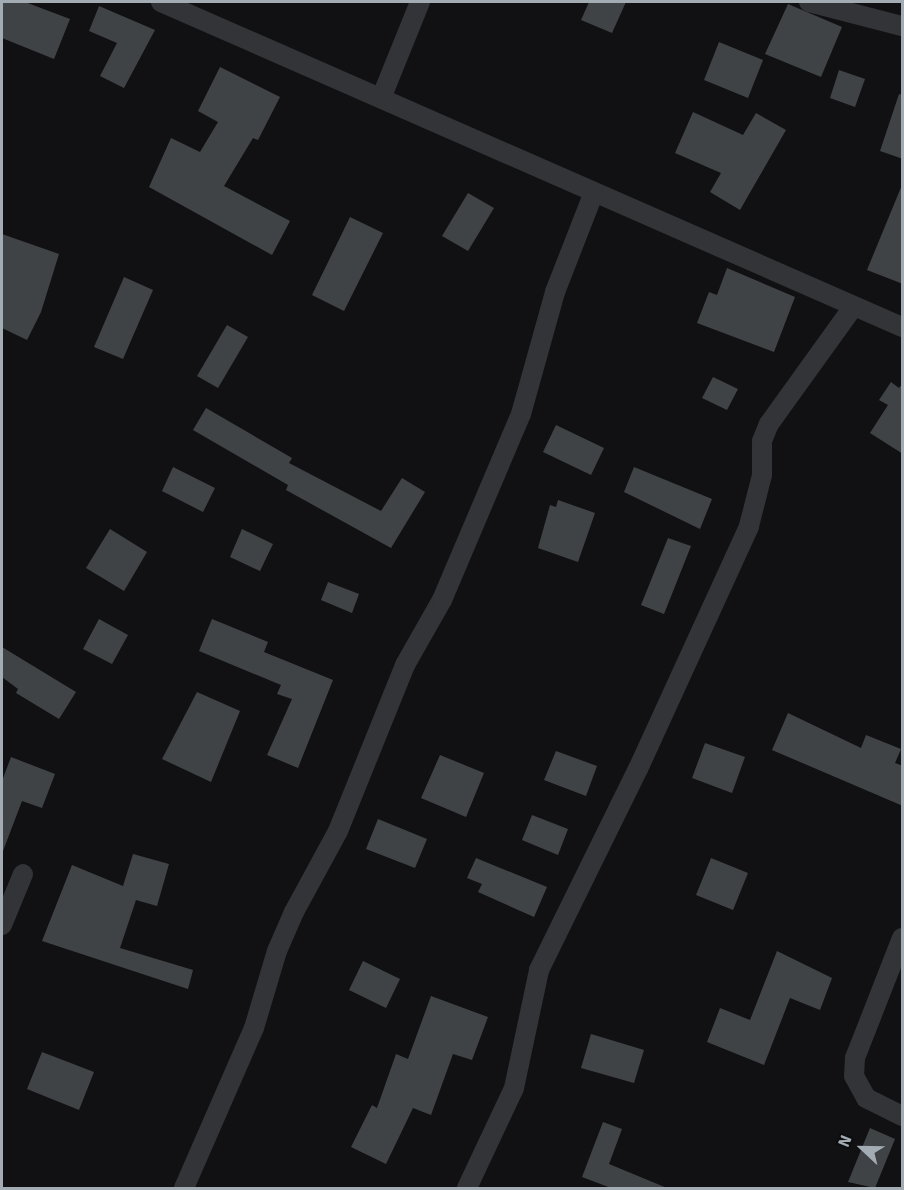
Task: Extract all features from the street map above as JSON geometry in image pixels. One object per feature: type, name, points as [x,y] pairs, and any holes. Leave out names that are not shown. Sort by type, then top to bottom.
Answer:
[{"type":"street","points":[[161,2],[382,96],[594,192],[903,327]]},
{"type":"street","points":[[382,96],[420,2]]},
{"type":"street","points":[[809,2],[903,26]]},
{"type":"street","points":[[184,1188],[254,1028],[277,951],[294,912],[338,831],[405,665],[442,600],[521,414],[555,292],[594,192]]},
{"type":"street","points":[[466,1188],[514,1088],[539,970],[633,780],[749,526],[762,475],[762,441],[769,424],[854,307]]},
{"type":"street","points":[[2,925],[22,874]]},
{"type":"street","points":[[903,938],[855,1058],[854,1076],[866,1098],[903,1116]]},
{"type":"building","points":[[2,2],[25,2],[70,19],[54,59],[2,38]]},
{"type":"building","points":[[589,2],[626,2],[612,33],[581,20]]},
{"type":"building","points":[[788,4],[842,27],[821,77],[765,54]]},
{"type":"building","points":[[99,6],[155,30],[124,88],[100,76],[117,43],[89,31]]},
{"type":"building","points":[[719,42],[763,60],[748,98],[704,80]]},
{"type":"building","points":[[220,67],[280,97],[258,140],[253,138],[224,186],[290,221],[272,255],[149,187],[171,138],[200,152],[218,122],[198,111]]},
{"type":"building","points":[[839,70],[865,79],[855,107],[830,98]]},
{"type":"building","points":[[899,94],[903,95],[903,159],[880,151]]},
{"type":"building","points":[[693,112],[743,135],[756,113],[786,130],[740,210],[710,192],[721,173],[675,153]]},
{"type":"building","points":[[903,186],[903,284],[867,270]]},
{"type":"building","points":[[468,193],[494,208],[468,251],[442,236]]},
{"type":"building","points":[[350,217],[383,233],[344,311],[312,295]]},
{"type":"building","points":[[2,234],[59,254],[41,312],[27,340],[2,328]]},
{"type":"building","points":[[727,268],[795,297],[774,352],[697,323],[709,292],[717,295]]},
{"type":"building","points":[[124,277],[153,290],[123,359],[94,347]]},
{"type":"building","points":[[227,325],[248,337],[218,388],[197,376]]},
{"type":"building","points":[[713,377],[738,389],[727,410],[702,398]]},
{"type":"building","points":[[891,382],[899,388],[903,383],[903,454],[870,433],[888,405],[879,400]]},
{"type":"building","points":[[206,408],[292,458],[289,463],[381,511],[402,478],[425,492],[391,548],[286,490],[288,485],[193,430]]},
{"type":"building","points":[[556,425],[604,448],[591,475],[543,452]]},
{"type":"building","points":[[173,467],[215,488],[203,512],[162,491]]},
{"type":"building","points":[[634,467],[712,499],[700,529],[624,492]]},
{"type":"building","points":[[558,500],[595,513],[578,562],[538,548],[550,505],[556,507]]},
{"type":"building","points":[[110,529],[147,552],[124,591],[86,568]]},
{"type":"building","points":[[242,529],[273,544],[260,571],[230,557]]},
{"type":"building","points":[[668,538],[691,546],[664,614],[641,605]]},
{"type":"building","points":[[328,582],[359,594],[352,613],[321,600]]},
{"type":"building","points":[[99,619],[128,635],[112,664],[83,649]]},
{"type":"building","points":[[212,619],[268,642],[264,652],[333,680],[298,768],[267,755],[292,699],[277,694],[281,685],[199,651]]},
{"type":"building","points":[[2,647],[76,692],[59,719],[16,693],[18,689],[2,677]]},
{"type":"building","points":[[197,692],[240,711],[211,782],[162,759]]},
{"type":"building","points":[[788,713],[861,748],[866,735],[901,749],[895,763],[903,766],[903,806],[772,750]]},
{"type":"building","points":[[705,743],[745,757],[732,793],[692,778]]},
{"type":"building","points":[[556,751],[597,766],[586,796],[544,780]]},
{"type":"building","points":[[440,755],[484,773],[466,817],[421,798]]},
{"type":"building","points":[[11,757],[55,774],[42,808],[22,801],[3,851],[2,781]]},
{"type":"building","points":[[532,815],[568,829],[558,855],[522,840]]},
{"type":"building","points":[[378,819],[427,839],[415,868],[366,849]]},
{"type":"building","points":[[133,854],[169,864],[157,906],[136,900],[120,948],[193,970],[188,989],[42,941],[72,865],[123,886]]},
{"type":"building","points":[[476,858],[547,887],[534,917],[478,892],[482,884],[467,878]]},
{"type":"building","points":[[711,858],[748,873],[733,910],[696,895]]},
{"type":"building","points":[[777,951],[832,978],[820,1010],[790,998],[764,1065],[707,1042],[720,1008],[750,1020]]},
{"type":"building","points":[[363,961],[400,979],[386,1008],[349,990]]},
{"type":"building","points":[[431,996],[488,1017],[472,1060],[453,1054],[431,1115],[413,1108],[386,1164],[351,1147],[372,1105],[377,1108],[396,1054],[408,1059]]},
{"type":"building","points":[[591,1034],[644,1050],[634,1083],[581,1068]]},
{"type":"building","points":[[42,1052],[94,1072],[79,1110],[27,1089]]},
{"type":"building","points":[[603,1122],[622,1129],[609,1164],[667,1188],[611,1188],[582,1177]]},
{"type":"building","points":[[870,1128],[895,1139],[875,1188],[848,1182]]}]
